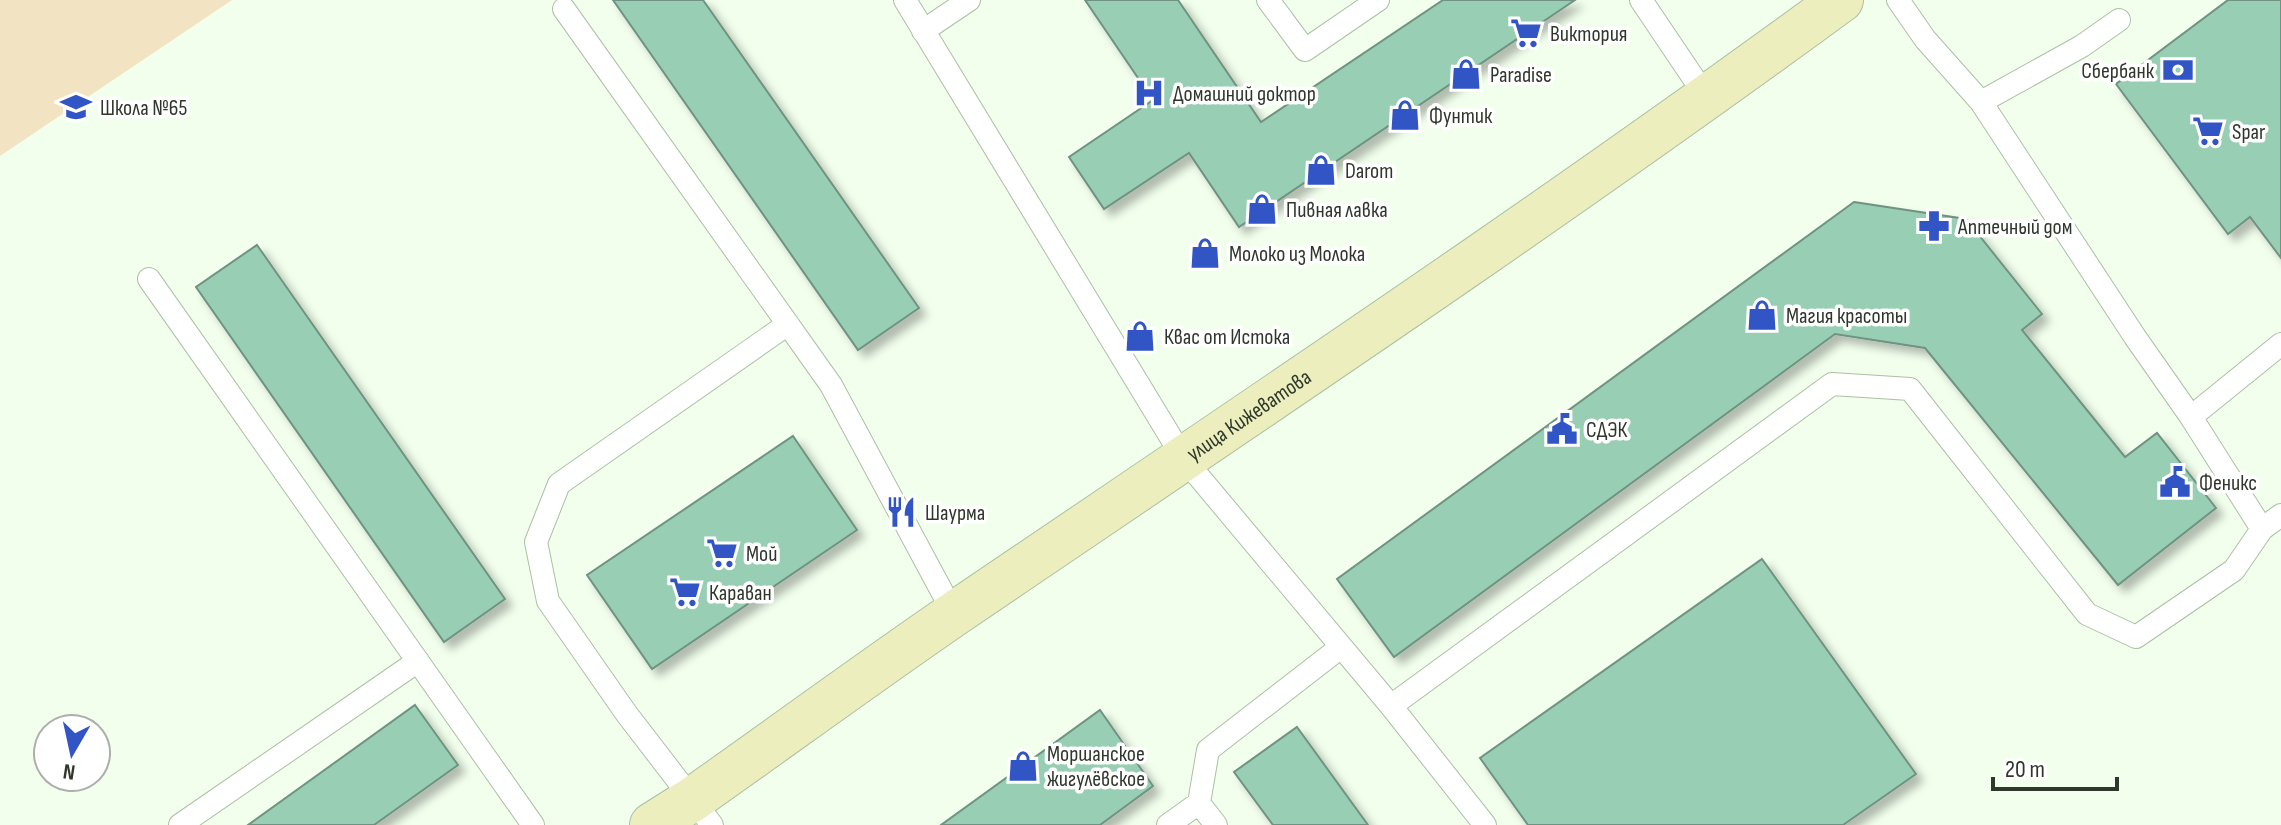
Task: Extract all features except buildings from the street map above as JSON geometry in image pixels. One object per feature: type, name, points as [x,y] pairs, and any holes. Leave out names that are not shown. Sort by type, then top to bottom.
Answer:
[{"type":"main road","name":"улица Кижеватова","points":[[652,825],[703,812],[954,614],[1707,98],[1841,0]]},
{"type":"lane","points":[[905,0],[1184,459],[1391,706],[1485,825]]},
{"type":"lane","points":[[923,31],[969,0]]},
{"type":"lane","points":[[1268,0],[1305,50],[1378,0]]},
{"type":"lane","points":[[1641,0],[1707,98]]},
{"type":"lane","points":[[1898,0],[1925,39],[1981,102],[2262,529]]},
{"type":"lane","points":[[564,9],[831,385],[954,614]]},
{"type":"lane","points":[[1981,102],[2082,46],[2119,20]]},
{"type":"lane","points":[[149,279],[533,825]]},
{"type":"lane","points":[[703,812],[626,713],[548,601],[536,542],[559,484],[788,324]]},
{"type":"lane","points":[[2191,417],[2281,344]]},
{"type":"lane","points":[[1391,706],[1832,384],[1910,389],[2087,614],[2136,637],[2234,570],[2262,529],[2281,515]]},
{"type":"lane","points":[[1168,825],[1199,803],[1208,750],[1341,647]]},
{"type":"lane","points":[[180,825],[418,661]]},
{"type":"lane","points":[[1199,803],[1216,825]]},
{"type":"shaded area","points":[[0,0],[232,0],[0,156]]},
{"type":"place","name":"Виктория","points":[[1526,33]]},
{"type":"place","name":"Сбербанк","points":[[2178,70]]},
{"type":"place","name":"Paradise","points":[[1466,74]]},
{"type":"place","name":"Домашний доктор","points":[[1149,93]]},
{"type":"place","name":"Школа №65","points":[[76,107]]},
{"type":"place","name":"Фунтик","points":[[1405,115]]},
{"type":"place","name":"Spar","points":[[2208,131]]},
{"type":"place","name":"Darom","points":[[1321,170]]},
{"type":"place","name":"Пивная лавка","points":[[1262,209]]},
{"type":"place","name":"Аптечный дом","points":[[1934,226]]},
{"type":"place","name":"Молоко из Молока","points":[[1205,253]]},
{"type":"place","name":"Магия красоты","points":[[1762,315]]},
{"type":"place","name":"Квас от Истока","points":[[1140,336]]},
{"type":"place","name":"СДЭК","points":[[1562,429]]},
{"type":"place","name":"Феникс","points":[[2175,482]]},
{"type":"place","name":"Шаурма","points":[[901,512]]},
{"type":"place","name":"Мой","points":[[722,553]]},
{"type":"place","name":"Караван","points":[[685,592]]},
{"type":"place","name":"Моршанское жигулёвское","points":[[1023,766]]}]
